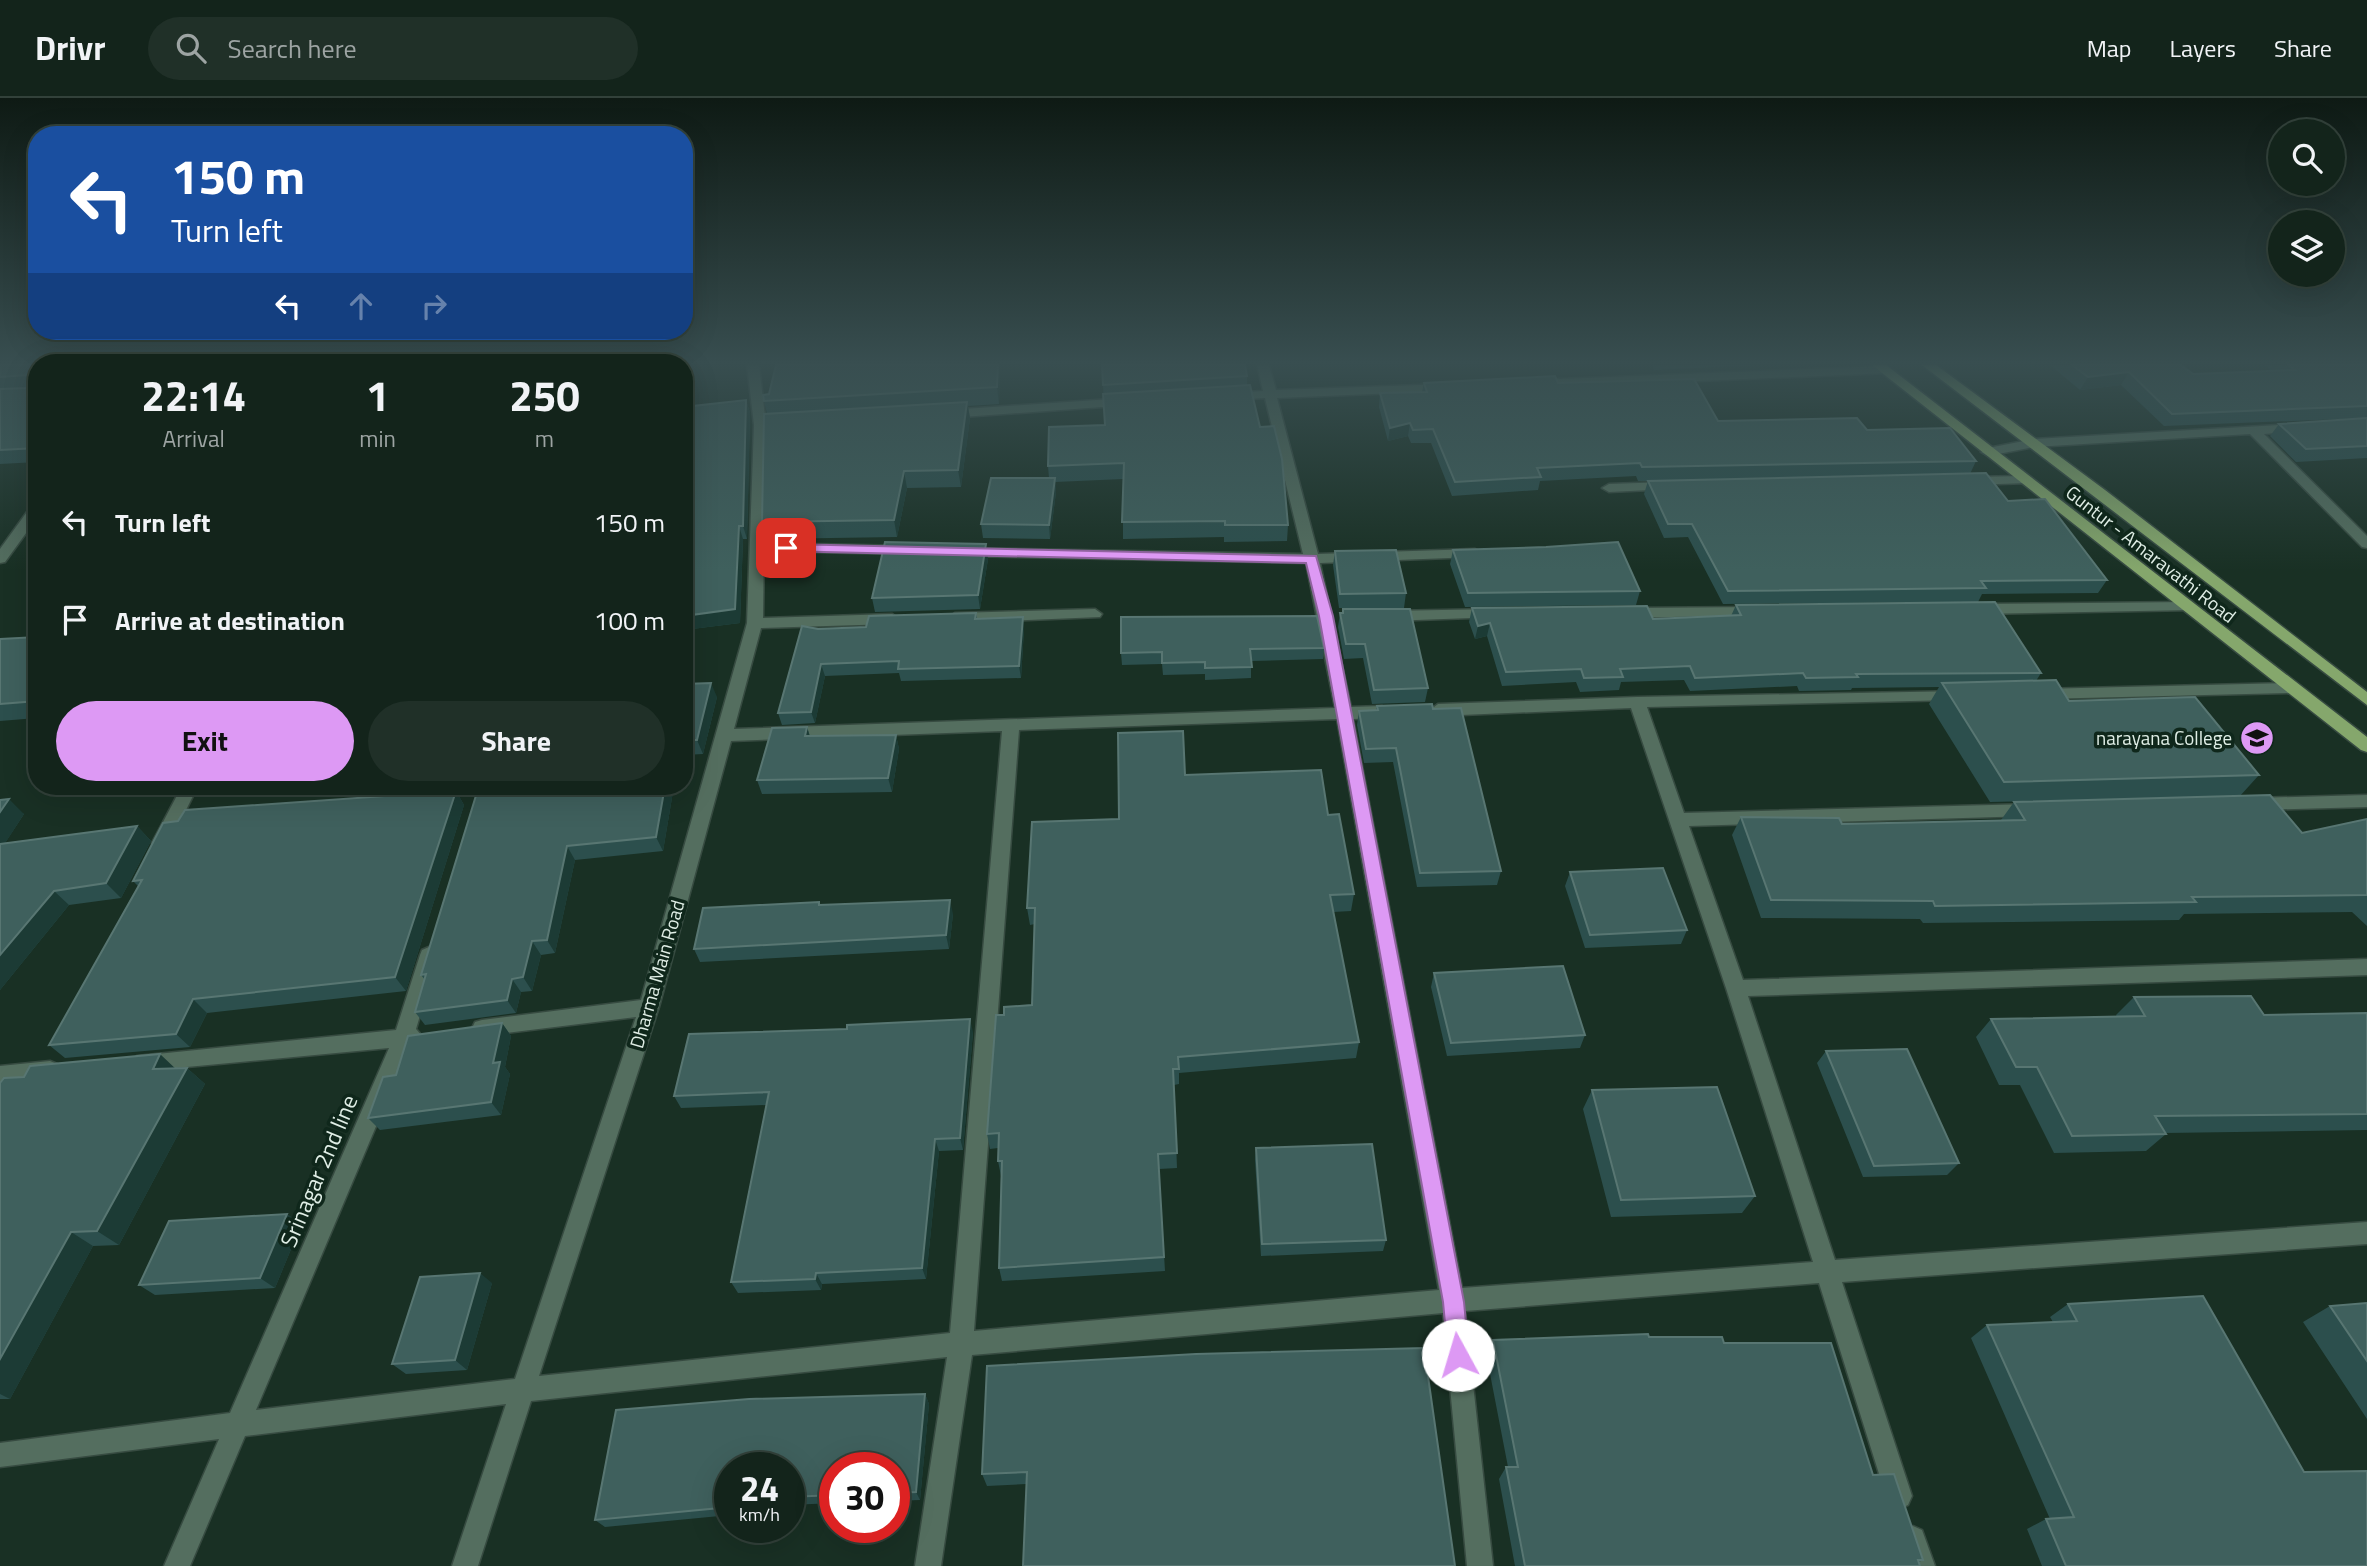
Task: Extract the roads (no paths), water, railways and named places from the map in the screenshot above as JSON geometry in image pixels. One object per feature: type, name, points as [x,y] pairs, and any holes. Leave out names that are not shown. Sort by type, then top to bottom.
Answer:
[{"type":"main road","name":"Guntur - Amaravathi Road","points":[[1964,434],[2367,747]]},
{"type":"main road","name":"Guntur - Amaravathi Road","points":[[2021,434],[2367,700]]},
{"type":"street","name":"Dharma Main Road","points":[[465,1566],[649,1007],[755,624],[766,434]]},
{"type":"street","points":[[1280,434],[1311,559],[1333,616],[1344,713],[1453,1302],[1480,1566]]},
{"type":"street","points":[[1988,452],[2034,443],[2194,434]]},
{"type":"street","points":[[2257,434],[2367,544]]},
{"type":"street","points":[[1955,481],[2024,480]]},
{"type":"street","points":[[1609,488],[1678,486]]},
{"type":"street","points":[[0,559],[28,520]]},
{"type":"street","points":[[758,547],[924,551]]},
{"type":"street","points":[[951,551],[1311,559],[1491,552]]},
{"type":"street","points":[[1965,609],[2188,607]]},
{"type":"street","points":[[1618,613],[1771,611]]},
{"type":"street","points":[[945,618],[1095,614]]},
{"type":"street","points":[[1368,616],[1507,614]]},
{"type":"street","points":[[755,624],[904,619]]},
{"type":"street","points":[[2028,694],[2294,688]]},
{"type":"street","points":[[1428,710],[1637,702],[1972,695]]},
{"type":"street","points":[[1637,702],[1736,988],[1922,1566]]},
{"type":"street","points":[[725,735],[1400,711]]},
{"type":"street","points":[[928,1566],[961,1346],[1011,726]]},
{"type":"street","points":[[152,860],[185,795]]},
{"type":"street","points":[[2243,804],[2367,801]]},
{"type":"street","points":[[1676,820],[2049,810]]},
{"type":"street","name":"Srinagar 2nd line","points":[[177,1566],[403,1038],[436,932]]},
{"type":"street","points":[[1736,988],[2367,967]]},
{"type":"street","points":[[458,1031],[649,1007]]},
{"type":"street","points":[[128,1063],[431,1035]]},
{"type":"street","points":[[45,1071],[58,1046]]},
{"type":"street","points":[[0,1076],[73,1068]]},
{"type":"street","points":[[0,1455],[524,1390],[961,1346],[1828,1271],[2367,1233]]},
{"type":"place","name":"narayana College","points":[[2257,738]]}]
